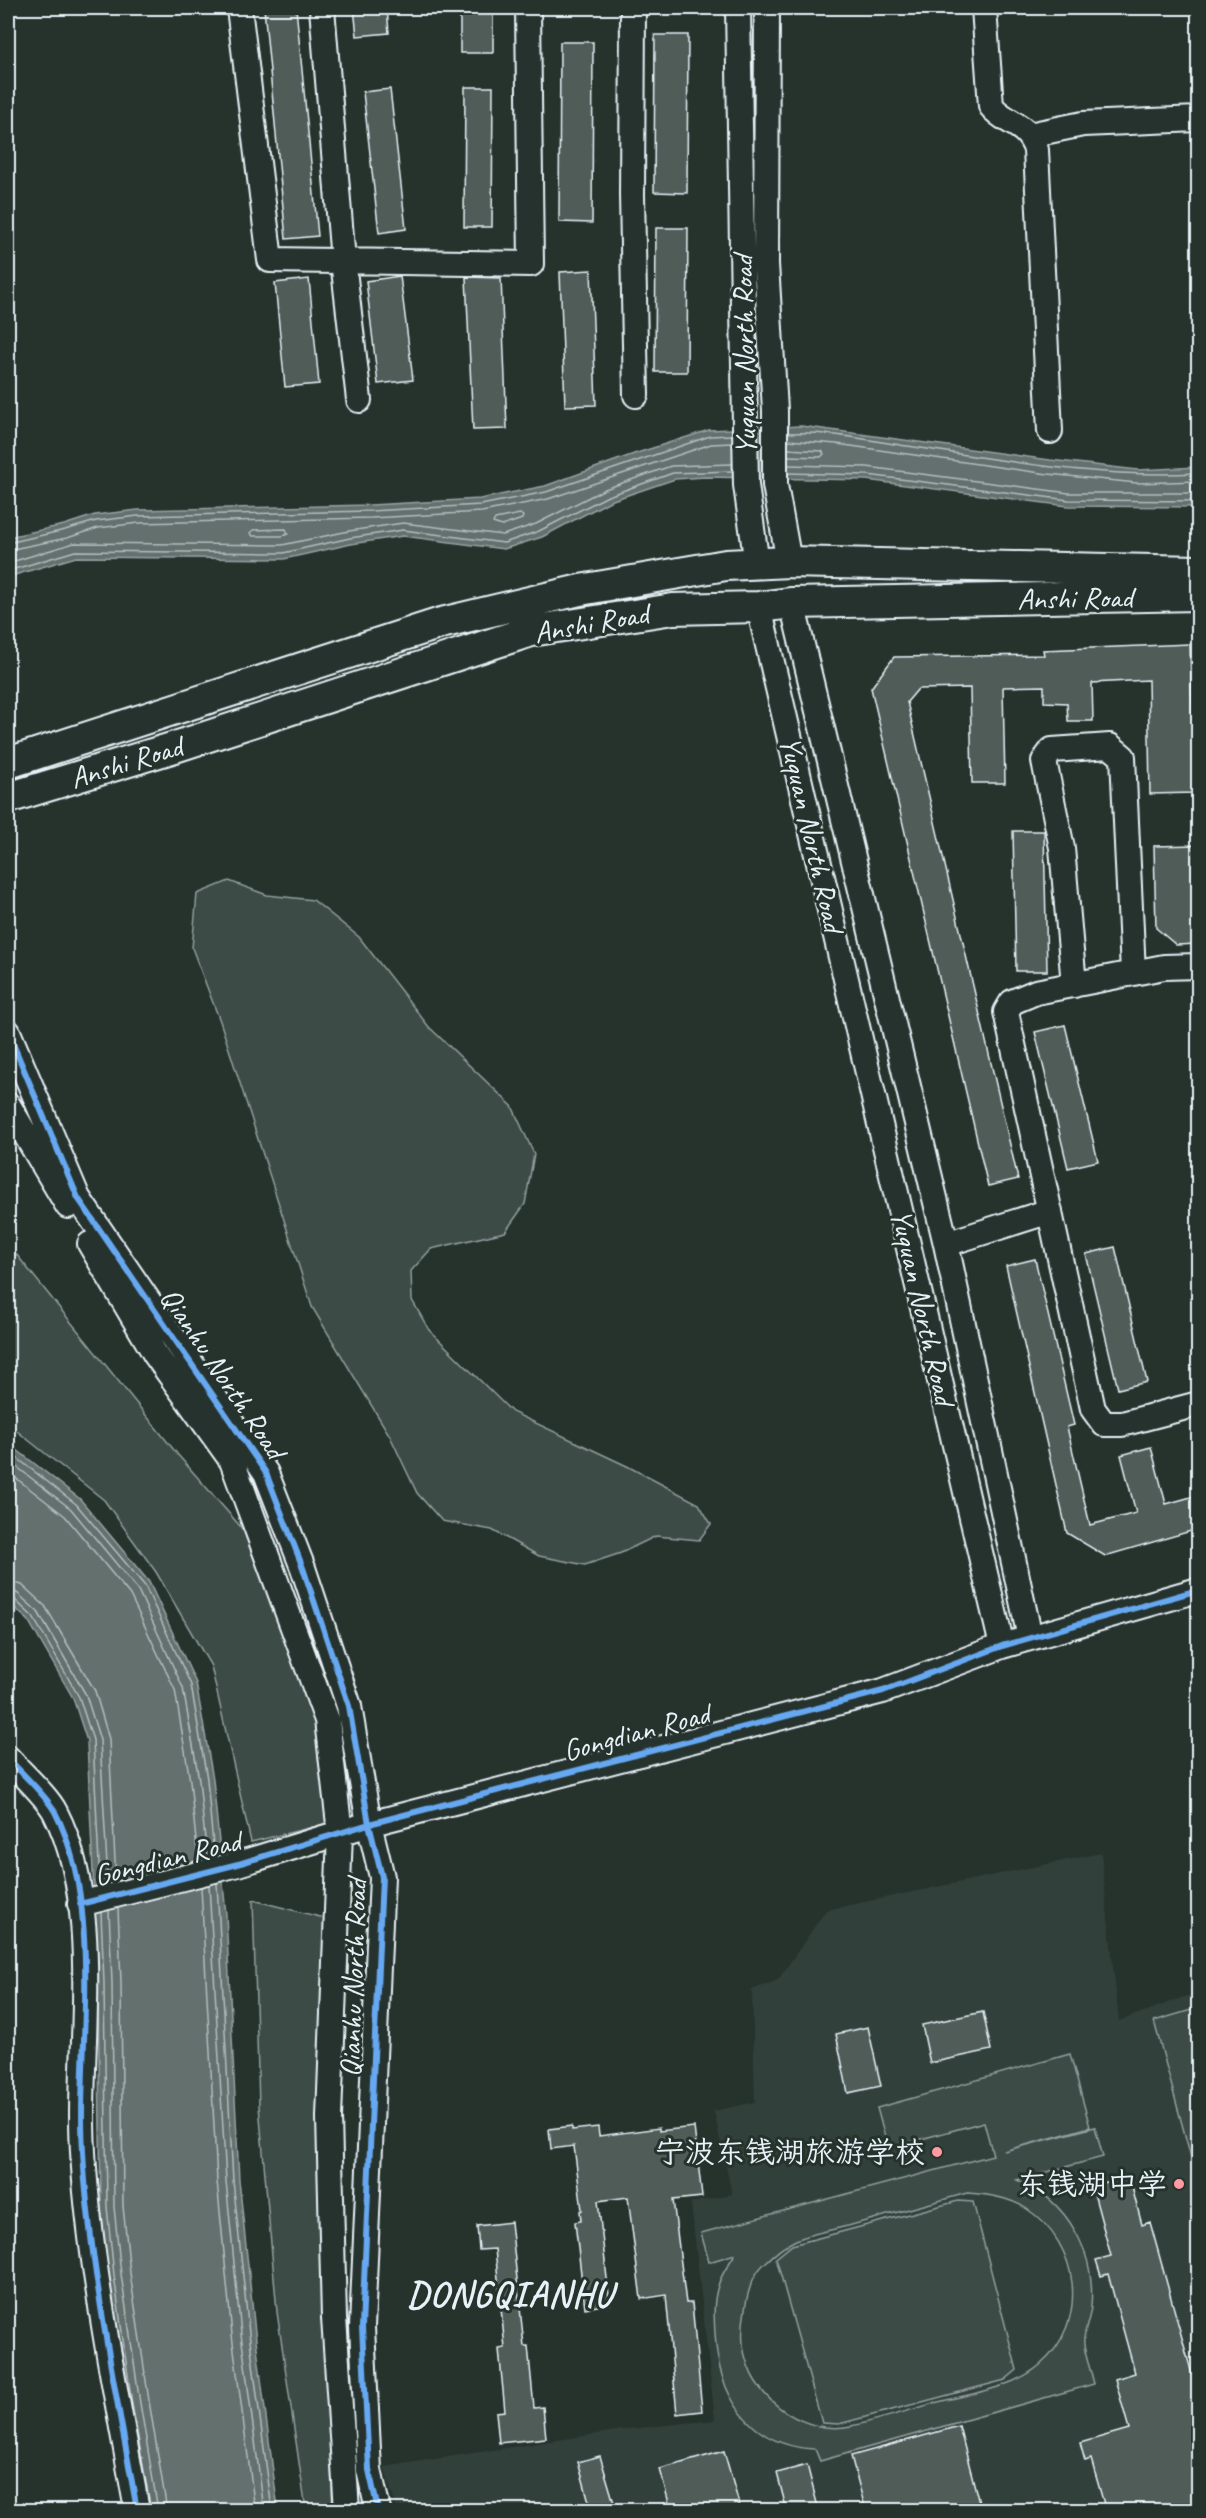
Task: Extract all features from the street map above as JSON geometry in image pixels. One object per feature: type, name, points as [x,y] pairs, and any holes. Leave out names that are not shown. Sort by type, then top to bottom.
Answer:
[{"type":"main road","name":"Anshi Road","points":[[8,763],[441,623],[580,590],[726,566],[789,562],[1198,571]]},
{"type":"main road","name":"Yuquan North Road","points":[[789,562],[792,603]]},
{"type":"main road","name":"Yuquan North Road","points":[[757,565],[759,607]]},
{"type":"main road","name":"Anshi Road","points":[[8,798],[175,747],[531,631],[673,609],[759,607],[792,603],[1198,595]]},
{"type":"street","points":[[239,8],[270,260],[531,264],[528,8]]},
{"type":"street","points":[[322,8],[343,261],[359,400]]},
{"type":"street","points":[[633,8],[632,195],[636,395]]},
{"type":"street","name":"Yuquan North Road","points":[[738,8],[746,485],[757,565]]},
{"type":"street","name":"Yuquan North Road","points":[[767,8],[766,264],[775,410],[775,485],[789,562]]},
{"type":"street","points":[[984,8],[991,106],[996,113],[1025,130],[1035,150],[1050,431]]},
{"type":"street","points":[[1029,135],[1083,124],[1198,119]]},
{"type":"street","name":"Yuquan North Road","points":[[792,603],[946,1244],[1030,1638]]},
{"type":"street","name":"Yuquan North Road","points":[[759,607],[1002,1646]]},
{"type":"street","points":[[1074,985],[1062,848],[1044,761],[1052,750],[1110,746],[1123,758],[1133,973]]},
{"type":"street","points":[[1198,966],[1164,967],[1036,992],[1012,1002],[1006,1012],[1093,1408],[1104,1424],[1122,1424],[1198,1404]]},
{"type":"street","name":"Qianhu North Road","points":[[8,1032],[78,1198],[266,1473],[303,1568],[349,1706],[369,1824],[382,1877],[362,2327],[369,2470],[378,2511]]},
{"type":"street","name":"Qianhu North Road","points":[[8,1105],[155,1354],[232,1461],[327,1720],[340,1833],[329,2117],[334,2319],[347,2511]]},
{"type":"street","points":[[946,1244],[1050,1211]]},
{"type":"street","name":"Gongdian Road","points":[[91,1901],[238,1864],[369,1824],[883,1691],[1002,1646],[1198,1590]]},
{"type":"street","points":[[8,1758],[55,1811],[91,1901],[85,1974],[82,2119],[89,2219],[137,2511]]},
{"type":"shaded area","points":[[229,881],[267,895],[313,900],[359,937],[429,1027],[512,1106],[534,1154],[525,1204],[505,1232],[431,1249],[411,1271],[412,1300],[429,1330],[512,1412],[627,1466],[699,1504],[711,1524],[699,1540],[656,1536],[621,1553],[585,1565],[539,1556],[492,1530],[442,1521],[417,1493],[390,1436],[312,1307],[220,1021],[192,948],[197,894]]},
{"type":"shaded area","points":[[8,1244],[178,1455],[240,1526],[296,1605],[343,1727],[363,1815],[251,1842],[211,1666],[156,1572],[104,1500],[8,1424]]},
{"type":"shaded area","name":"宁波东钱湖旅游学校","points":[[1101,1853],[1119,2021],[1198,1992],[1198,2510],[397,2510],[384,2467],[629,2429],[715,2420],[691,2203],[732,2194],[714,2111],[755,2102],[752,1990],[778,1980],[826,1910]]},
{"type":"shaded area","points":[[253,1900],[328,1919],[324,2319],[333,2510],[306,2510],[277,2312],[259,2106]]},
{"type":"shaded area","points":[[1198,2008],[1198,2183],[1154,2021]]},
{"type":"shaded area","points":[[1070,2054],[1090,2127],[1004,2151],[1095,2127],[1103,2157],[1017,2180],[1035,2189],[1051,2201],[1075,2231],[1083,2248],[1089,2267],[1091,2287],[1090,2311],[1084,2343],[1094,2384],[820,2461],[815,2449],[792,2446],[772,2438],[755,2427],[741,2413],[730,2396],[717,2356],[714,2310],[719,2282],[735,2254],[709,2262],[701,2233],[993,2155],[984,2122],[888,2148],[877,2108]],"holes":[[[967,2193],[990,2195],[1027,2209],[1045,2224],[1058,2242],[1068,2262],[1072,2284],[1072,2306],[1067,2327],[1056,2347],[1040,2365],[1017,2380],[1003,2385],[851,2426],[834,2428],[801,2421],[772,2402],[752,2375],[744,2353],[743,2341],[743,2322],[749,2292],[753,2280],[763,2265],[774,2254],[802,2238]]]},
{"type":"shaded area","points":[[958,2201],[973,2202],[1017,2370],[1005,2380],[839,2424],[822,2423],[776,2258],[792,2245]]},
{"type":"water","points":[[801,426],[1138,470],[1198,467],[1198,507],[1068,506],[866,480],[705,477],[675,479],[610,501],[542,537],[504,549],[403,536],[351,544],[284,559],[76,557],[8,577],[8,537],[64,525],[95,515],[138,510],[370,505],[480,499],[545,486],[709,430]]},
{"type":"water","points":[[8,1443],[80,1499],[149,1582],[196,1683],[213,1779],[226,1915],[239,2180],[255,2332],[278,2510],[145,2510],[108,2275],[101,2207],[98,1983],[87,1741],[73,1698],[28,1620],[8,1602]]},
{"type":"building","points":[[264,8],[296,8],[318,236],[286,239]]},
{"type":"building","points":[[354,8],[387,8],[389,33],[357,36]]},
{"type":"building","points":[[460,8],[493,8],[493,53],[460,53]]},
{"type":"building","points":[[655,35],[688,35],[687,193],[654,192]]},
{"type":"building","points":[[560,42],[593,42],[592,223],[559,222]]},
{"type":"building","points":[[465,87],[493,87],[492,227],[464,227]]},
{"type":"building","points":[[390,89],[406,229],[379,233],[363,92]]},
{"type":"building","points":[[656,228],[688,228],[687,372],[655,372]]},
{"type":"building","points":[[591,270],[596,405],[565,406],[560,272]]},
{"type":"building","points":[[400,276],[413,380],[378,384],[366,281]]},
{"type":"building","points":[[466,277],[501,278],[507,429],[473,430]]},
{"type":"building","points":[[309,279],[319,384],[285,387],[275,283]]},
{"type":"building","points":[[1190,644],[1195,793],[1150,794],[1148,680],[1092,683],[1093,721],[1068,721],[1067,703],[1044,702],[1044,686],[1003,687],[1005,783],[972,783],[970,688],[918,689],[907,702],[1018,1179],[988,1186],[871,688],[894,657],[1044,655],[1043,650]]},
{"type":"building","points":[[1013,831],[1044,831],[1047,971],[1016,971]]},
{"type":"building","points":[[1198,845],[1198,944],[1176,945],[1156,928],[1154,846]]},
{"type":"building","points":[[1065,1025],[1098,1161],[1068,1168],[1035,1032]]},
{"type":"building","points":[[1115,1247],[1147,1382],[1118,1389],[1086,1254]]},
{"type":"building","points":[[1035,1259],[1074,1425],[1067,1427],[1090,1525],[1136,1513],[1121,1455],[1151,1447],[1166,1504],[1198,1495],[1198,1529],[1105,1556],[1067,1533],[1006,1266]]},
{"type":"building","points":[[983,2012],[991,2050],[930,2063],[922,2025]]},
{"type":"building","points":[[868,2027],[881,2086],[848,2093],[836,2034]]},
{"type":"building","points":[[572,2126],[572,2130],[598,2127],[599,2136],[659,2128],[659,2131],[694,2127],[702,2197],[673,2200],[686,2303],[692,2303],[702,2411],[677,2414],[666,2295],[641,2299],[628,2197],[598,2201],[610,2304],[585,2308],[575,2222],[581,2221],[580,2211],[582,2210],[574,2146],[551,2149],[549,2129]]},
{"type":"building","points":[[1129,2176],[1142,2225],[1150,2222],[1198,2396],[1198,2511],[1106,2511],[1091,2459],[1085,2461],[1080,2443],[1129,2429],[1115,2379],[1135,2373],[1108,2274],[1101,2276],[1096,2260],[1111,2256],[1092,2186]]},
{"type":"building","points":[[511,2222],[524,2346],[528,2346],[534,2408],[543,2407],[546,2438],[499,2443],[496,2412],[505,2411],[499,2349],[505,2348],[495,2249],[479,2250],[477,2226]]},
{"type":"building","points":[[959,2426],[979,2503],[953,2511],[866,2511],[851,2456]]},
{"type":"building","points":[[724,2451],[741,2511],[671,2511],[660,2469]]},
{"type":"building","points":[[600,2456],[614,2503],[591,2509],[578,2462]]},
{"type":"building","points":[[807,2465],[819,2511],[787,2511],[777,2473]]},
{"type":"cycle path","points":[[8,1032],[78,1198],[266,1473],[303,1568],[349,1706],[369,1824],[382,1877],[362,2327],[369,2470],[378,2510]]},
{"type":"cycle path","points":[[80,1904],[238,1864],[369,1824],[883,1691],[1002,1646],[1198,1590]]},
{"type":"cycle path","points":[[8,1758],[40,1792],[55,1812],[69,1846],[78,1882],[85,1961],[82,2116],[86,2194],[105,2329],[137,2510]]},
{"type":"place","name":"宁波东钱湖旅游学校","points":[[937,2152]]},
{"type":"place","name":"东钱湖中学","points":[[1179,2184]]},
{"type":"district","name":"DONGQIANHU","points":[[510,2294]]}]
